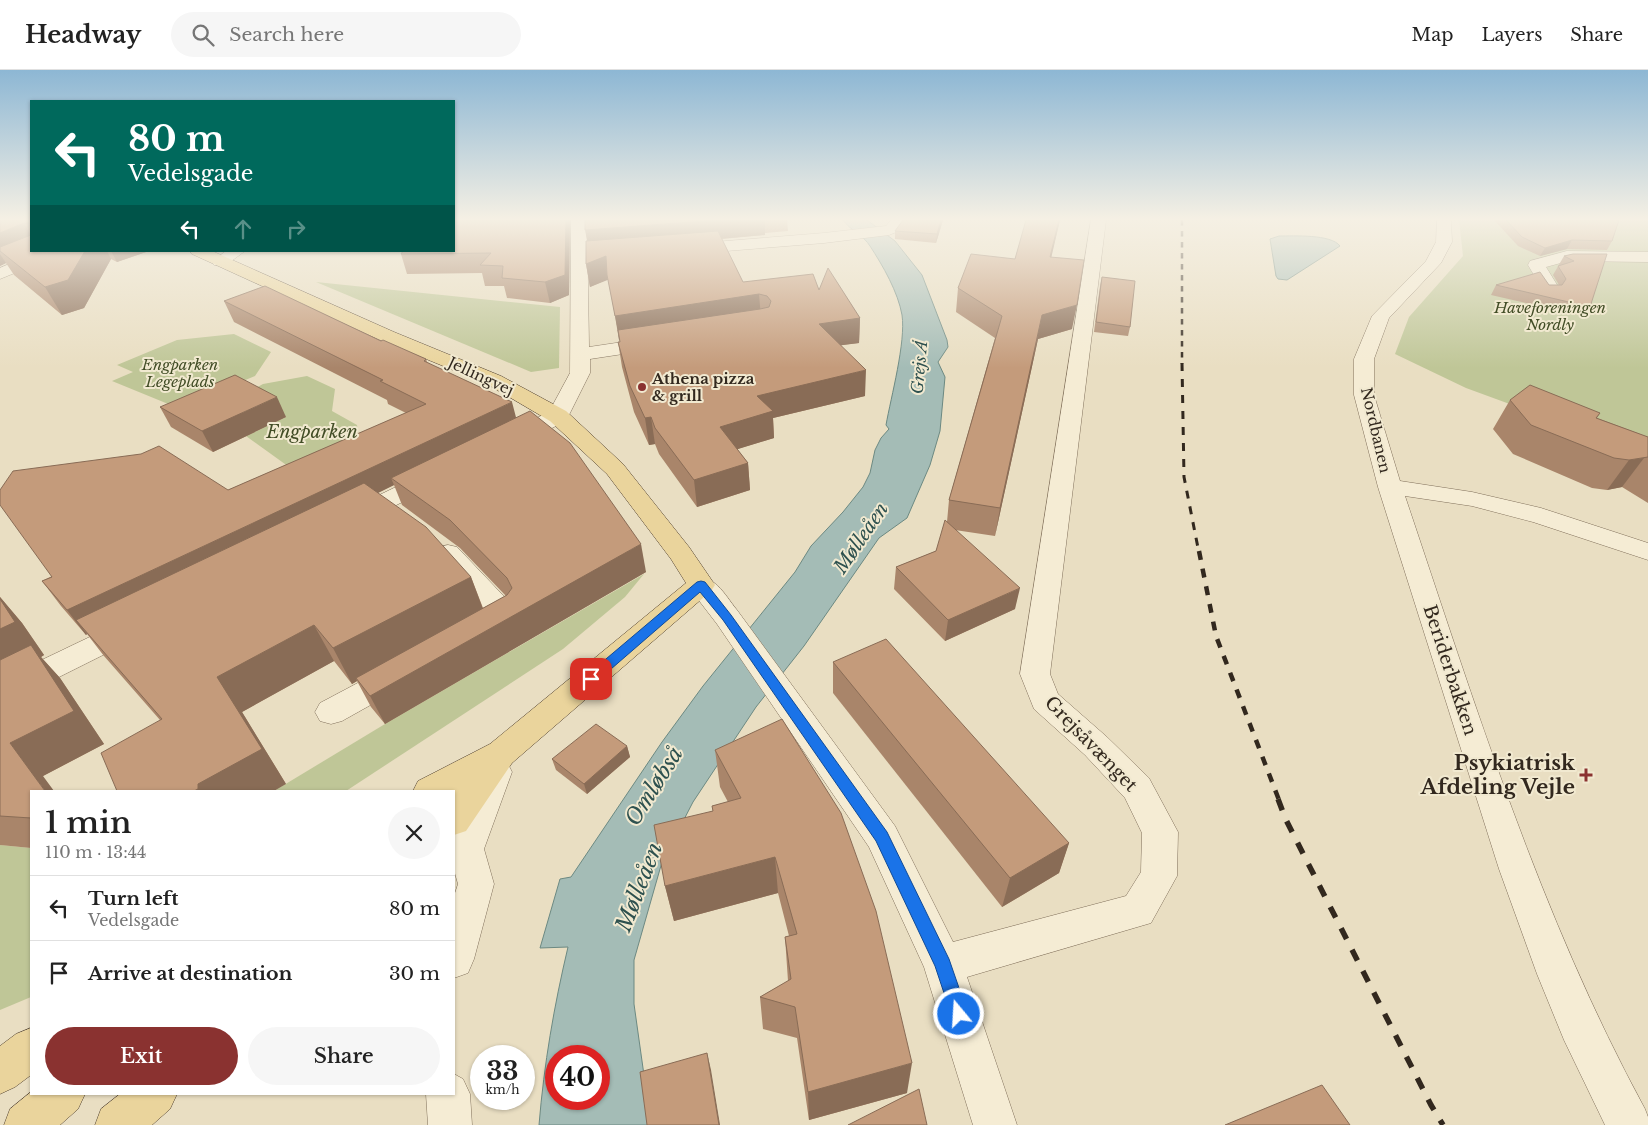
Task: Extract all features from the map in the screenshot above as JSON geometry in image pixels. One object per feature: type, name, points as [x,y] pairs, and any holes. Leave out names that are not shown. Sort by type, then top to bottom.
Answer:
[{"type":"main road","name":"Jellingvej","points":[[236,269],[387,336],[494,380],[558,416],[615,469],[680,553],[701,585]]},
{"type":"main road","points":[[453,790],[502,753],[701,585]]},
{"type":"main road","points":[[432,790],[502,753]]},
{"type":"main road","points":[[455,819],[502,753]]},
{"type":"main road","points":[[0,1072],[30,1050]]},
{"type":"main road","points":[[26,1125],[61,1095]]},
{"type":"main road","points":[[117,1125],[155,1095]]},
{"type":"street","points":[[491,449],[558,416],[580,373],[580,269]]},
{"type":"street","name":"Grejsåvænget","points":[[943,964],[1138,910],[1159,876],[1160,832],[1137,788],[1096,746],[1045,701],[1035,674],[1091,269]]},
{"type":"street","name":"Nordbanen","points":[[1390,487],[1364,395],[1364,360],[1381,316],[1426,269]]},
{"type":"street","points":[[1539,269],[1550,288]]},
{"type":"street","points":[[581,354],[676,340]]},
{"type":"street","points":[[330,529],[390,512],[451,469]]},
{"type":"street","points":[[1390,487],[1472,499],[1541,516],[1648,552]]},
{"type":"street","name":"Beriderbakken","points":[[1390,487],[1499,822],[1560,984],[1604,1081],[1629,1125]]},
{"type":"street","points":[[428,541],[450,554],[504,615],[461,640]]},
{"type":"street","points":[[701,585],[727,617],[882,837],[943,964],[994,1125]]},
{"type":"street","points":[[0,693],[150,619]]},
{"type":"street","points":[[332,712],[418,664]]},
{"type":"street","points":[[455,955],[476,884],[466,849],[502,753]]},
{"type":"street","points":[[448,1095],[450,1125]]},
{"type":"green space","name":"Haveforeningen Nordly","points":[[1451,269],[1648,269],[1648,455],[1466,388],[1395,354],[1409,317]]},
{"type":"green space","points":[[316,282],[560,307],[559,368],[531,372]]},
{"type":"green space","name":"Engparken Legeplads","points":[[234,334],[271,352],[255,376],[178,408],[112,381],[133,372],[117,365],[177,340]]},
{"type":"green space","name":"Engparken","points":[[307,376],[335,389],[332,411],[357,425],[359,440],[296,472],[246,436],[286,417],[245,394],[263,384]]},
{"type":"green space","points":[[644,574],[625,597],[563,649],[348,790],[276,790],[385,724]]},
{"type":"green space","points":[[0,845],[30,848],[30,997],[0,1010]]},
{"type":"water","points":[[884,269],[917,269],[922,275],[947,340],[948,347],[938,362],[945,377],[940,431],[930,465],[907,518],[879,538],[804,646],[756,707],[693,802],[662,862],[634,960],[634,1004],[651,1125],[539,1125],[545,1072],[545,1110],[610,1110],[610,1045],[549,1045],[568,947],[540,948],[560,879],[571,877],[662,742],[703,686],[795,572],[811,546],[843,512],[863,487],[870,473],[875,450],[881,438],[889,429],[886,425],[900,354],[903,326],[900,306],[894,288]]},
{"type":"water","points":[[1275,269],[1304,269],[1287,280],[1278,279]]},
{"type":"building","points":[[23,269],[74,269],[68,280],[45,287]]},
{"type":"building","points":[[503,269],[565,269],[565,275],[545,282],[502,278]]},
{"type":"building","points":[[607,269],[737,269],[743,282],[813,274],[819,290],[829,269],[860,318],[819,324],[866,370],[757,396],[773,411],[720,427],[748,463],[694,480],[655,428],[651,417],[645,418],[630,386],[618,342],[620,342],[618,330],[760,309],[769,307],[771,301],[767,296],[759,294],[615,316]]},
{"type":"building","points":[[965,269],[1083,269],[1077,305],[1042,315],[1000,508],[949,500],[1002,316],[958,288]]},
{"type":"building","points":[[1560,269],[1602,269],[1590,307],[1496,285],[1540,272],[1549,285],[1562,285],[1566,279]]},
{"type":"building","points":[[1102,277],[1135,281],[1130,327],[1096,322]]},
{"type":"building","points":[[265,286],[381,341],[383,340],[426,359],[424,361],[512,402],[67,610],[42,581],[52,577],[0,505],[0,490],[13,471],[141,454],[159,446],[228,490],[426,404],[380,381],[383,380],[224,301]]},
{"type":"building","points":[[235,375],[277,397],[202,431],[160,407]]},
{"type":"building","points":[[1530,385],[1600,413],[1596,418],[1648,437],[1648,457],[1629,460],[1614,458],[1531,425],[1510,400]]},
{"type":"building","points":[[530,411],[570,443],[641,544],[370,696],[356,678],[507,595],[512,588],[507,578],[450,520],[391,478]]},
{"type":"building","points":[[364,483],[426,527],[471,577],[333,648],[314,625],[217,677],[262,749],[198,784],[198,789],[196,790],[117,790],[101,753],[162,719],[76,620]]},
{"type":"building","points":[[945,520],[1020,588],[948,620],[896,567],[936,551]]},
{"type":"building","points":[[0,599],[15,622],[0,629]]},
{"type":"building","points":[[886,639],[1069,843],[1010,878],[833,662]]},
{"type":"building","points":[[31,645],[74,711],[10,743],[44,790],[30,790],[30,818],[0,816],[0,660]]},
{"type":"building","points":[[782,719],[841,813],[876,911],[912,1063],[808,1092],[795,1007],[760,997],[791,979],[785,937],[797,934],[775,857],[665,886],[654,825],[713,811],[712,806],[741,798],[715,750]]},
{"type":"building","points":[[596,724],[627,746],[584,784],[552,759]]},
{"type":"building","points":[[707,1053],[719,1125],[647,1125],[640,1072]]},
{"type":"building","points":[[1322,1085],[1350,1125],[1225,1125]]},
{"type":"building","points":[[919,1089],[927,1125],[848,1125]]},
{"type":"railway","points":[[1182,269],[1182,363]]},
{"type":"railway","points":[[1182,363],[1184,477],[1199,553]]},
{"type":"railway","points":[[1199,551],[1216,636],[1279,800]]},
{"type":"railway","points":[[1278,799],[1286,820],[1431,1105],[1443,1125]]},
{"type":"place","name":"Athena pizza & grill","points":[[642,387]]},
{"type":"place","name":"Psykiatrisk Afdeling Vejle","points":[[1586,775]]},
{"type":"route","points":[[591,679],[701,585],[727,617],[807,728],[882,837],[943,964],[959,1014]]},
{"type":"water label","name":"Grejs Å","points":[[919,367]]},
{"type":"water label","name":"Mølleåen","points":[[861,538]]},
{"type":"water label","name":"Omløbså","points":[[654,786]]},
{"type":"water label","name":"Mølleåen","points":[[639,887]]}]
